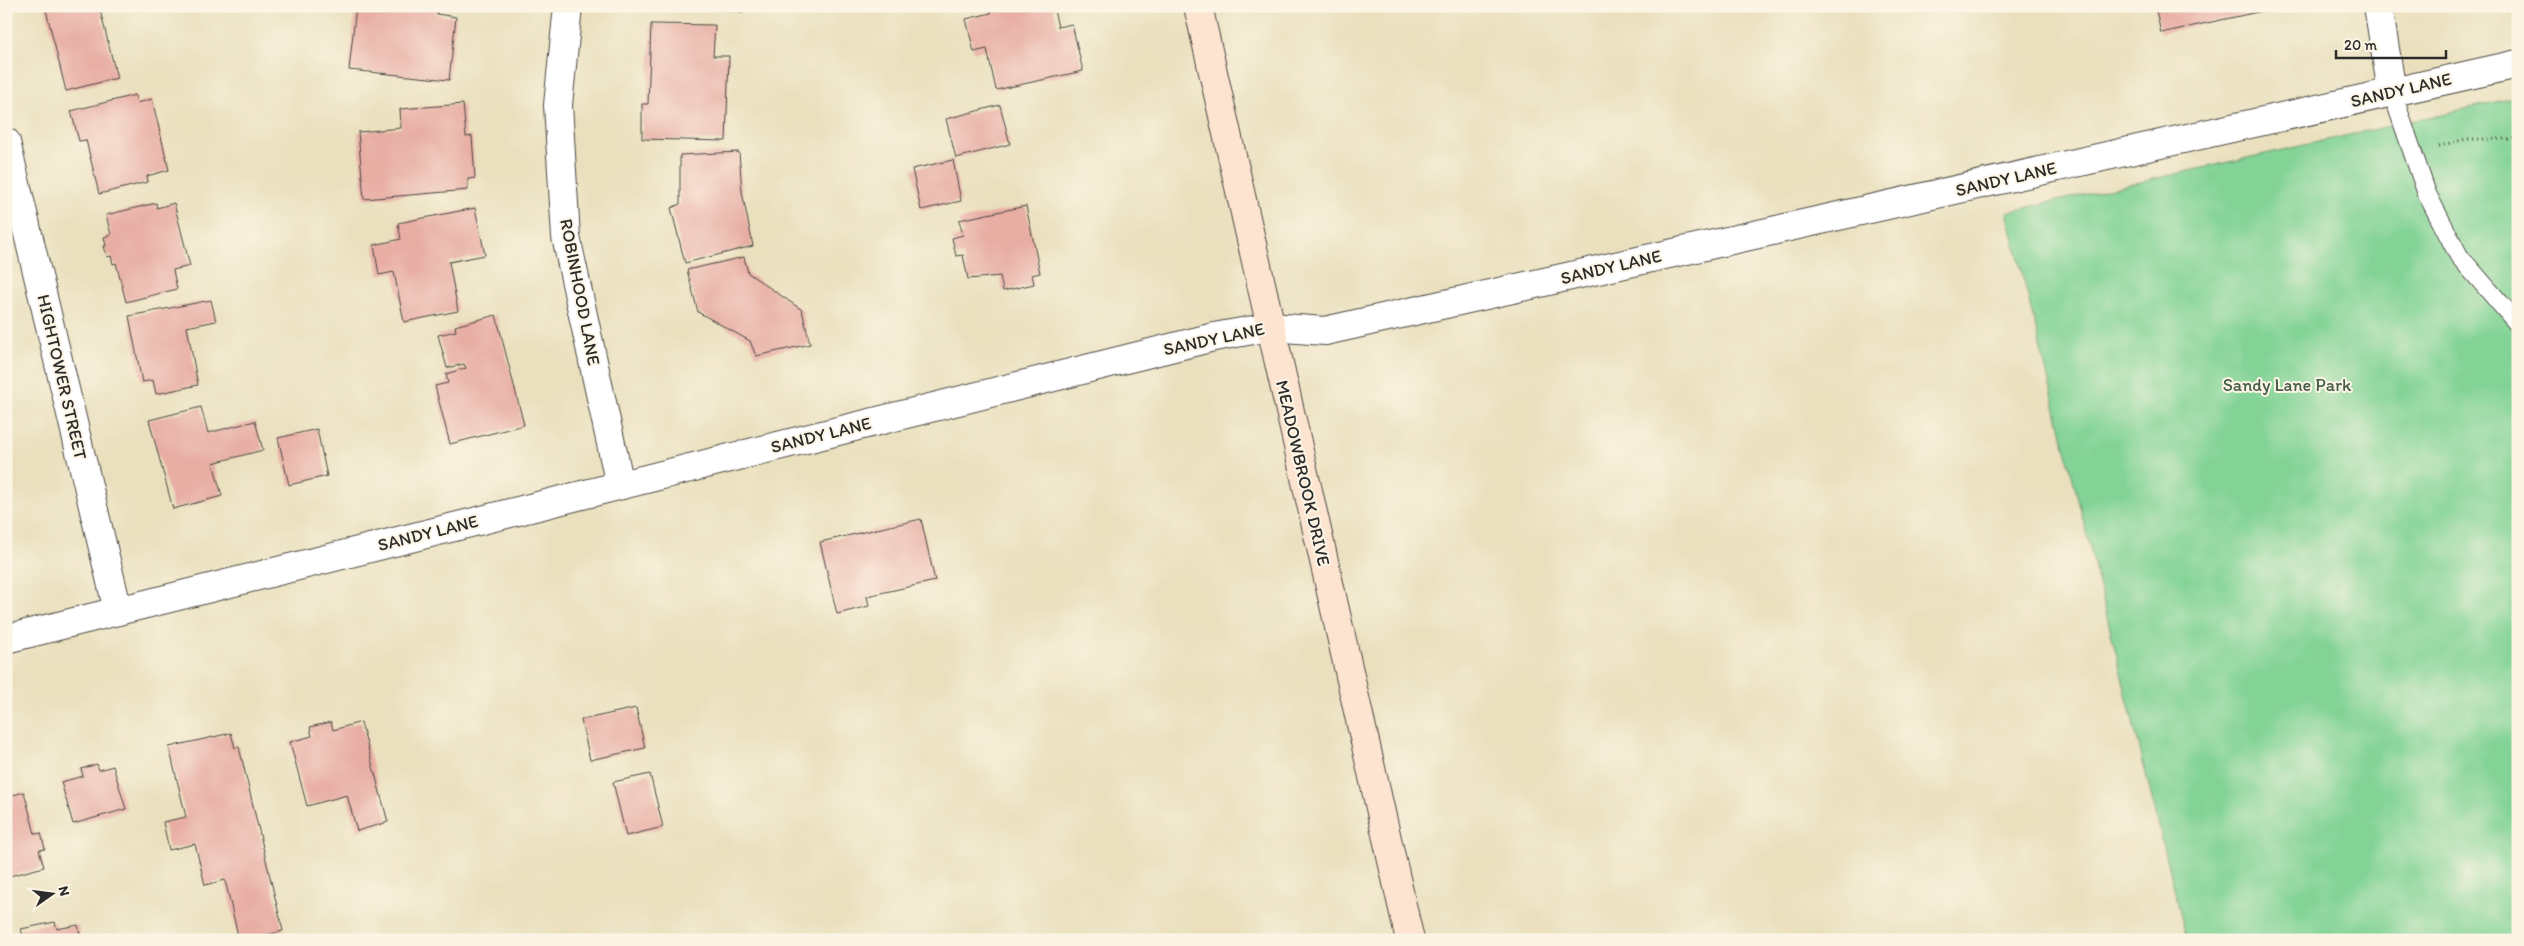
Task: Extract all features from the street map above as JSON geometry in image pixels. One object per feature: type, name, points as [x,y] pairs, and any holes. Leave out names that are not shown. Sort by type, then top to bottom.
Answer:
[{"type":"main road","name":"MEADOWBROOK DRIVE","points":[[1198,6],[1410,940]]},
{"type":"street","name":"ROBINHOOD LANE","points":[[568,6],[558,105],[566,237],[620,485]]},
{"type":"street","points":[[2378,6],[2392,92]]},
{"type":"street","name":"SANDY LANE","points":[[6,639],[1214,336],[1270,327],[1325,331],[2518,64]]},
{"type":"street","name":"HIGHTOWER STREET","points":[[6,142],[118,611]]},
{"type":"lane","points":[[2392,92],[2427,194],[2459,256],[2518,324]]},
{"type":"path","points":[[2412,152],[2466,139],[2518,139]]},
{"type":"green space","name":"Sandy Lane Park","points":[[2518,97],[2518,940],[2187,940],[2007,212]]},
{"type":"building","points":[[45,6],[99,6],[117,78],[66,91]]},
{"type":"building","points":[[356,6],[437,6],[437,14],[456,17],[449,80],[349,70]]},
{"type":"building","points":[[690,6],[743,6],[743,12]]},
{"type":"building","points":[[990,6],[1053,6],[1058,27],[1072,24],[1083,71],[996,90],[987,49],[974,52],[966,19],[991,13]]},
{"type":"building","points":[[2155,6],[2281,6],[2281,7],[2161,33]]},
{"type":"building","points":[[651,24],[715,25],[713,56],[729,56],[726,141],[642,139],[642,104],[648,104]]},
{"type":"building","points":[[135,95],[137,103],[152,99],[169,170],[147,176],[148,182],[99,194],[86,140],[79,141],[71,111]]},
{"type":"building","points":[[463,104],[466,137],[472,136],[475,178],[468,179],[468,190],[364,199],[358,132],[401,128],[400,109]]},
{"type":"building","points":[[1000,105],[1010,144],[956,158],[946,119]]},
{"type":"building","points":[[739,152],[742,192],[753,246],[685,263],[671,208],[680,204],[680,155]]},
{"type":"building","points":[[953,160],[961,201],[921,210],[912,169]]},
{"type":"building","points":[[156,203],[157,208],[174,203],[190,266],[173,270],[177,289],[126,302],[116,263],[113,264],[111,256],[107,257],[104,246],[106,246],[104,237],[111,235],[106,215]]},
{"type":"building","points":[[1026,206],[1040,273],[1032,275],[1034,284],[1003,291],[1000,276],[968,279],[963,255],[956,256],[952,238],[963,235],[959,220]]},
{"type":"building","points":[[475,208],[485,255],[449,262],[458,311],[404,322],[394,272],[379,275],[374,245],[401,239],[398,223]]},
{"type":"building","points":[[744,257],[748,273],[802,310],[810,344],[756,356],[750,341],[698,312],[687,270]]},
{"type":"building","points":[[211,300],[216,321],[187,327],[198,385],[156,394],[153,380],[142,382],[129,316]]},
{"type":"building","points":[[496,315],[524,425],[450,444],[435,386],[448,383],[446,374],[466,368],[464,364],[447,368],[438,335],[456,331],[455,326]]},
{"type":"building","points":[[201,407],[208,433],[255,421],[263,450],[213,463],[222,496],[173,509],[149,420]]},
{"type":"building","points":[[317,429],[327,476],[289,485],[278,438]]},
{"type":"building","points":[[921,519],[935,581],[867,596],[869,606],[837,614],[820,542]]},
{"type":"building","points":[[636,708],[645,748],[590,760],[581,720]]},
{"type":"building","points":[[331,722],[333,730],[361,722],[388,822],[357,831],[347,795],[307,806],[290,742],[312,736],[310,727]]},
{"type":"building","points":[[231,733],[235,748],[239,747],[283,931],[246,940],[239,940],[225,880],[205,885],[195,844],[169,850],[163,822],[186,817],[169,747]]},
{"type":"building","points":[[97,764],[99,770],[113,766],[126,809],[73,824],[61,782],[83,776],[81,769]]},
{"type":"building","points":[[650,774],[663,827],[626,836],[613,782]]},
{"type":"building","points":[[24,792],[35,834],[41,833],[45,849],[39,850],[44,867],[6,877],[6,797]]},
{"type":"building","points":[[55,922],[57,929],[78,925],[81,940],[24,940],[21,929]]}]
